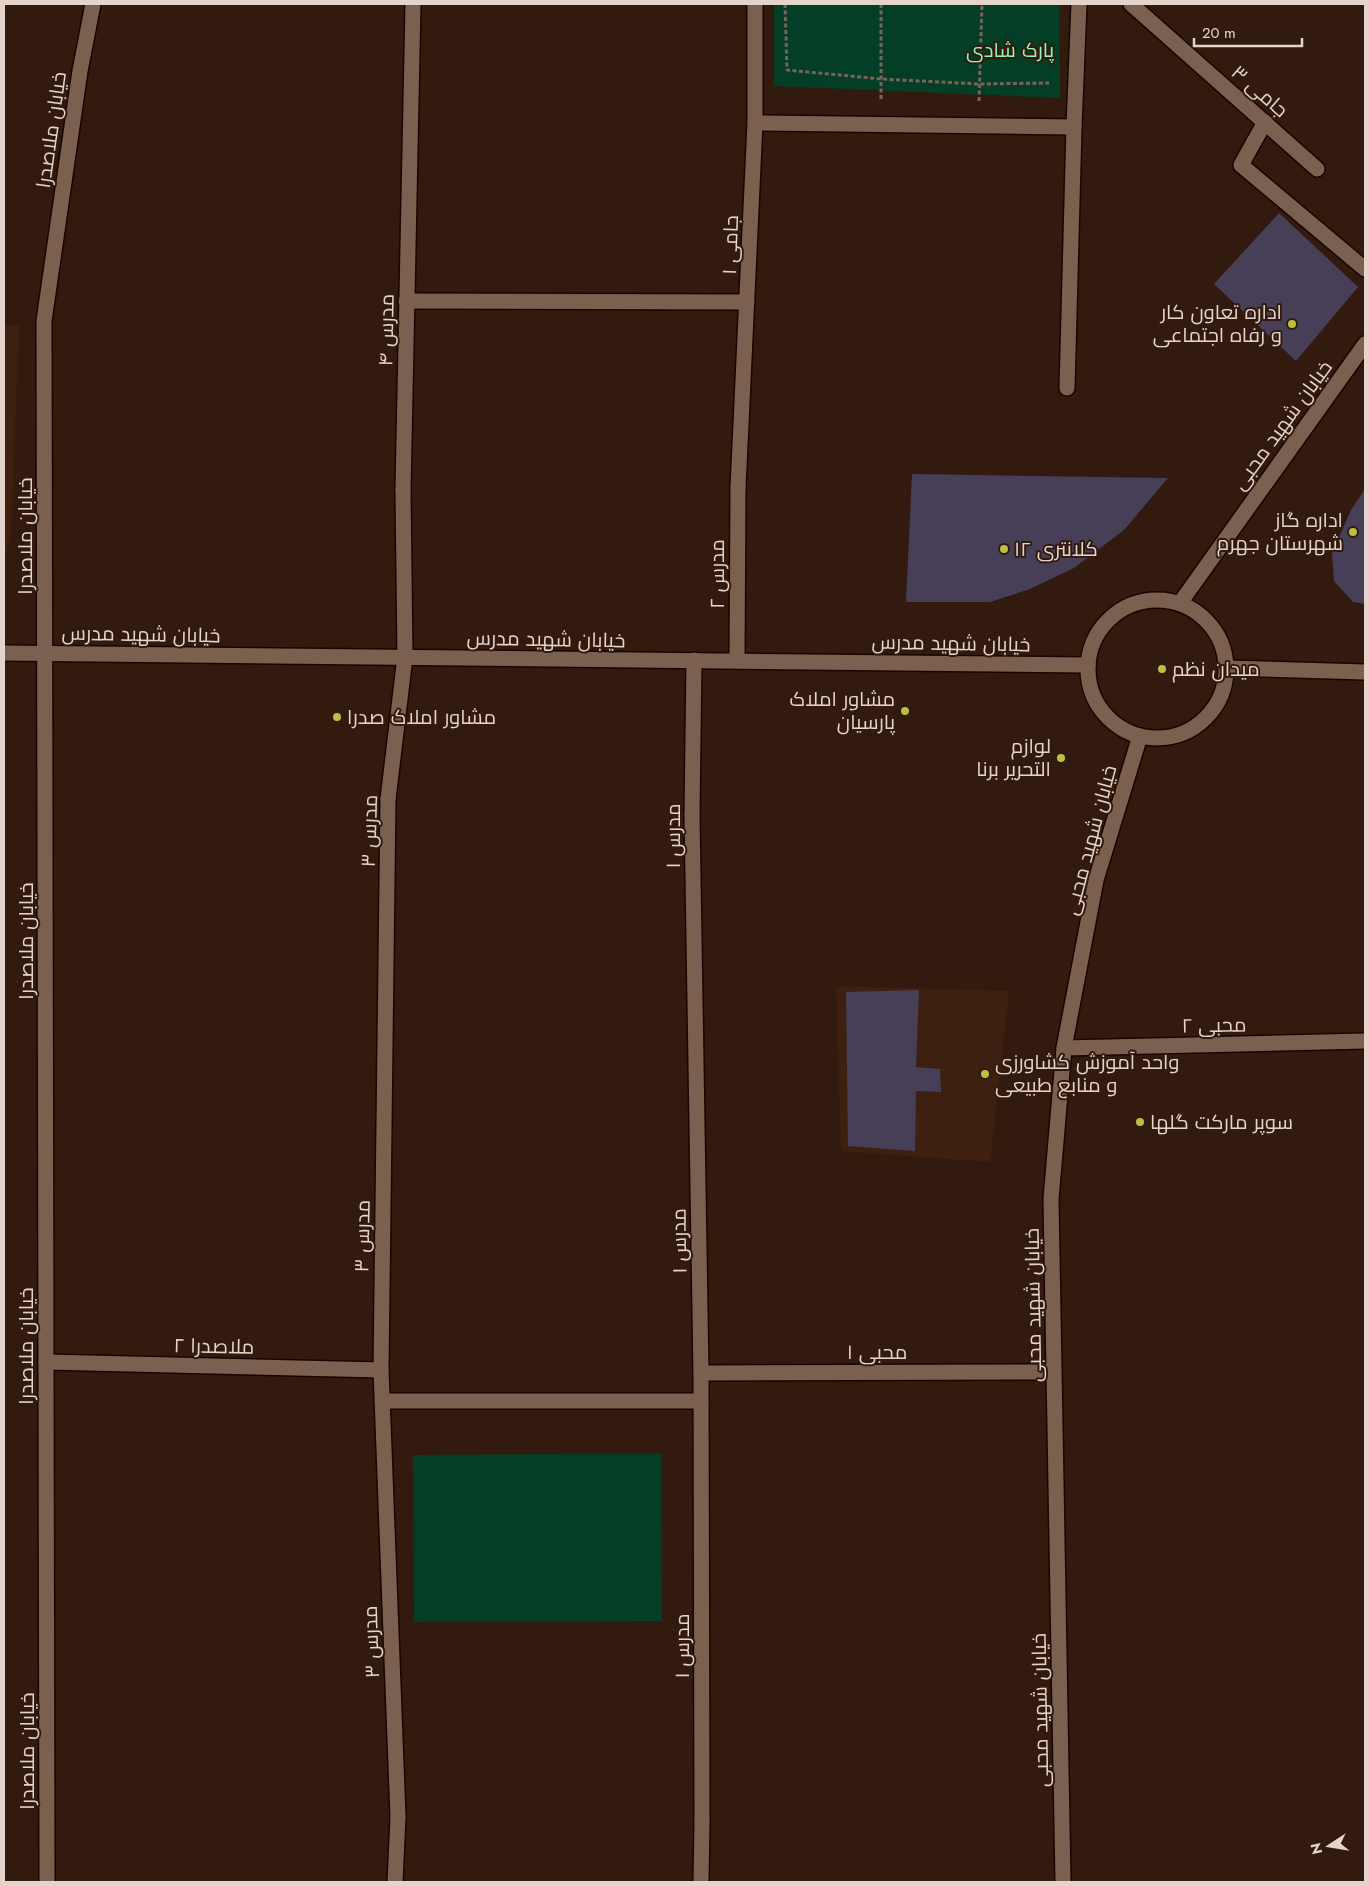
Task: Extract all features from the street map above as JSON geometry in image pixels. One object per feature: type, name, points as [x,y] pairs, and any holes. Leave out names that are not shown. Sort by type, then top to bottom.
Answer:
[{"type":"street","name":"خیابان ملاصدرا","points":[[47,1882],[44,321],[80,72],[93,4]]},
{"type":"street","name":"مدرس ۴","points":[[405,657],[402,490],[413,4]]},
{"type":"street","name":"جامی ۱","points":[[738,488],[755,123],[755,4]]},
{"type":"street","points":[[1067,388],[1079,4]]},
{"type":"street","name":"جامی ۳","points":[[1135,5],[1317,169]]},
{"type":"street","points":[[1265,122],[1241,165],[1365,269]]},
{"type":"street","points":[[755,123],[1074,127]]},
{"type":"street","points":[[406,301],[747,302]]},
{"type":"street","name":"خیابان شهید محبی","points":[[1180,603],[1365,344]]},
{"type":"street","name":"مدرس ۲","points":[[737,661],[738,488]]},
{"type":"street","points":[[1159,599],[1180,603],[1199,613],[1214,628],[1224,647],[1227,668],[1224,689],[1215,708],[1200,724],[1182,734],[1161,739],[1140,736],[1118,726],[1101,710],[1091,688],[1088,665],[1092,644],[1103,625],[1118,611],[1138,602],[1159,599]]},
{"type":"street","name":"خیابان شهید مدرس","points":[[4,653],[1088,665]]},
{"type":"street","name":"مدرس ۳","points":[[395,1882],[398,1817],[381,1370],[388,799],[405,657]]},
{"type":"street","name":"مدرس ۱","points":[[694,660],[692,815],[701,1373],[701,1882]]},
{"type":"street","points":[[1227,668],[1365,672]]},
{"type":"street","name":"خیابان شهید محبی","points":[[1063,1882],[1051,1199],[1064,1048],[1096,880],[1140,736]]},
{"type":"street","name":"محبی ۲","points":[[1064,1048],[1365,1041]]},
{"type":"street","name":"ملاصدرا ۲","points":[[46,1362],[381,1370]]},
{"type":"street","name":"محبی ۱","points":[[701,1373],[1054,1372]]},
{"type":"street","points":[[382,1401],[701,1401]]},
{"type":"path","points":[[785,4],[787,70],[881,79],[980,84],[1049,83],[1050,73]]},
{"type":"path","points":[[880,4],[881,125]]},
{"type":"path","points":[[978,126],[982,4]]},
{"type":"shaded area","points":[[4,325],[19,325],[11,534],[4,560]]},
{"type":"shaded area","points":[[836,986],[1009,991],[990,1162],[841,1151]]},
{"type":"green space","name":"پارک شادی","points":[[774,4],[1059,4],[1060,98],[774,86]]},
{"type":"green space","points":[[661,1453],[662,1621],[414,1622],[413,1455]]},
{"type":"building","name":"اداره تعاون کار و رفاه اجتماعی","points":[[1279,213],[1358,287],[1296,361],[1214,284]]},
{"type":"building","name":"کلانتری ۱۲","points":[[912,474],[1168,478],[1124,530],[1074,568],[1030,589],[990,602],[906,602]]},
{"type":"building","name":"اداره گاز شهرستان جهرم","points":[[1365,489],[1365,604],[1353,602],[1334,581],[1332,553],[1351,510]]},
{"type":"building","name":"واحد آموزش کشاورزی و منابع طبیعی","points":[[919,990],[916,1067],[940,1069],[941,1092],[916,1091],[915,1151],[848,1146],[846,992]]},
{"type":"place","name":"اداره تعاون کار و رفاه اجتماعی","points":[[1292,324]]},
{"type":"place","name":"اداره گاز شهرستان جهرم","points":[[1353,532]]},
{"type":"place","name":"کلانتری ۱۲","points":[[1004,549]]},
{"type":"place","name":"میدان نظم","points":[[1162,669]]},
{"type":"place","name":"مشاور املاک پارسیان","points":[[905,711]]},
{"type":"place","name":"مشاور املاک صدرا","points":[[337,717]]},
{"type":"place","name":"لوازم التحریر برنا","points":[[1061,758]]},
{"type":"place","name":"واحد آموزش کشاورزی و منابع طبیعی","points":[[985,1074]]},
{"type":"place","name":"سوپر مارکت گلها","points":[[1140,1122]]}]
